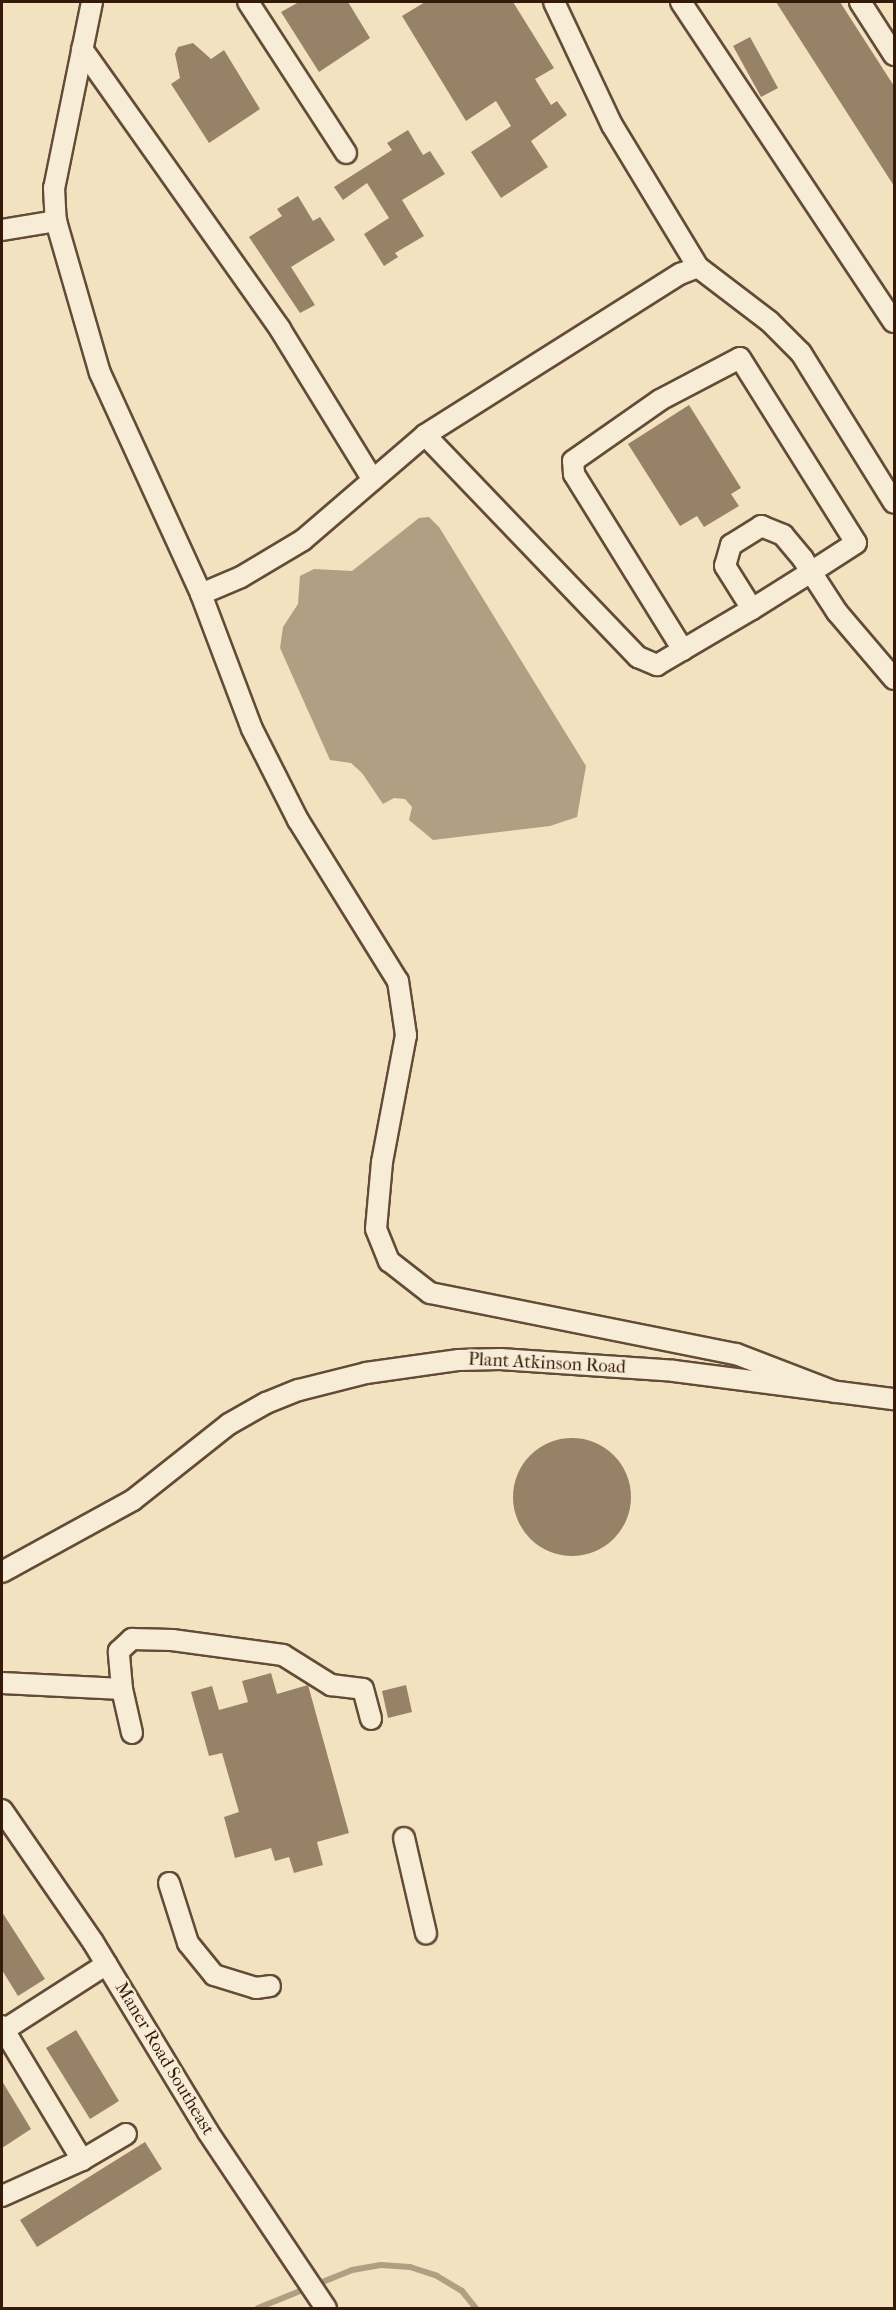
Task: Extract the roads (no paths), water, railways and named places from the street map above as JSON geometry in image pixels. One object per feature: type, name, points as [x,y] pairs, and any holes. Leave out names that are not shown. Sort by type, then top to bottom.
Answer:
[{"type":"street","points":[[92,2],[54,188],[56,221],[100,373],[201,594],[252,729],[298,820],[354,904],[398,981],[406,1035],[382,1162],[376,1228],[388,1261],[430,1293],[736,1354],[835,1392]]},
{"type":"street","points":[[248,2],[346,153]]},
{"type":"street","points":[[554,2],[612,125],[698,267],[769,321],[801,353],[894,502]]},
{"type":"street","points":[[681,2],[894,322]]},
{"type":"street","points":[[860,2],[894,55]]},
{"type":"street","points":[[82,49],[280,329],[373,480]]},
{"type":"street","points":[[2,230],[56,221]]},
{"type":"street","points":[[201,594],[241,577],[303,540],[425,435],[680,274],[698,267]]},
{"type":"street","points":[[425,435],[638,657],[657,665],[683,650],[752,609],[856,543],[740,358],[660,400],[573,461],[574,474],[683,650]]},
{"type":"street","points":[[752,609],[725,566],[731,545],[761,526],[783,535],[837,612],[894,679]]},
{"type":"street","name":"Plant Atkinson Road","points":[[2,1572],[133,1500],[229,1424],[266,1403],[299,1390],[366,1373],[459,1360],[500,1359],[674,1371],[894,1399]]},
{"type":"street","points":[[132,1733],[122,1689],[118,1652],[132,1639],[172,1641],[283,1654],[330,1685],[363,1689],[371,1719]]},
{"type":"street","points":[[2,1683],[122,1689]]},
{"type":"street","name":"Maner Road Southeast","points":[[2,1810],[107,1964],[208,2133],[299,2263],[326,2308]]},
{"type":"street","points":[[404,1838],[426,1933]]},
{"type":"street","points":[[169,1882],[188,1943],[214,1975],[256,1988],[270,1986]]},
{"type":"street","points":[[82,2160],[3,2028],[107,1964]]},
{"type":"street","points":[[2,2196],[82,2160],[126,2134]]},
{"type":"waterway","points":[[258,2308],[352,2270],[381,2265],[410,2267],[437,2276],[462,2291],[476,2308]]}]
